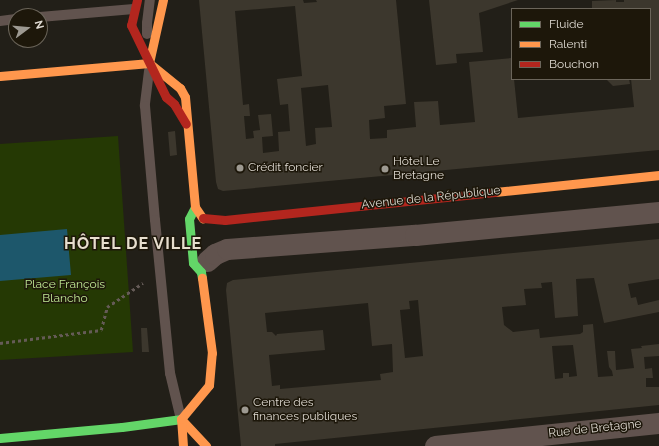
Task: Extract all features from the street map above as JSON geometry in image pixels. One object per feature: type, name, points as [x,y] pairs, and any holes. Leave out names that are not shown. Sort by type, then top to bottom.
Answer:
[{"type":"street","points":[[149,63],[163,0]]},
{"type":"street","points":[[135,4],[131,25],[166,97],[174,104],[187,127]]},
{"type":"street","points":[[0,76],[149,63],[180,88],[185,97],[195,207],[189,219],[193,263],[205,260],[227,249],[415,235],[659,212]]},
{"type":"street","name":"Avenue de la République","points":[[195,207],[203,222],[659,175]]},
{"type":"street","points":[[0,438],[122,427],[181,419],[209,385],[212,353],[205,260]]},
{"type":"street","points":[[181,419],[183,446]]},
{"type":"street","points":[[181,419],[206,446]]},
{"type":"street","name":"Rue de Bretagne","points":[[435,446],[659,423]]},
{"type":"lane","points":[[150,0],[147,23],[149,63],[146,106],[170,373],[181,419],[194,446]]},
{"type":"lane","points":[[48,16],[135,4]]},
{"type":"path","points":[[0,343],[101,330],[107,308],[143,283]]},
{"type":"green space","name":"Place François Blancho","points":[[118,136],[133,352],[0,360],[0,144]]},
{"type":"water","points":[[67,229],[71,275],[0,281],[0,235]]},
{"type":"building","points":[[199,0],[303,0],[304,3],[317,2],[316,0],[396,0],[406,104],[384,106],[385,118],[369,120],[370,139],[387,138],[387,130],[416,127],[414,102],[438,101],[440,125],[475,122],[469,62],[511,58],[511,80],[514,80],[518,118],[634,107],[631,80],[651,80],[651,8],[592,8],[592,1],[616,0],[616,2],[624,2],[624,0],[659,0],[659,150],[223,191],[218,189],[216,182]],"holes":[[[295,6],[302,76],[277,79],[280,105],[288,104],[290,131],[278,132],[279,151],[263,153],[262,137],[273,136],[271,114],[258,115],[260,130],[253,131],[254,138],[246,139],[244,116],[250,116],[249,104],[243,105],[235,11]],[[328,85],[332,127],[315,128],[316,144],[306,146],[301,88]]]},
{"type":"building","points":[[429,0],[518,0],[479,13],[483,52],[456,54],[457,63],[436,65]]},
{"type":"building","points":[[607,80],[629,80],[630,84],[613,86]]},
{"type":"building","points":[[175,131],[177,155],[170,156],[168,132]]},
{"type":"building","points":[[659,239],[659,279],[628,284],[631,298],[636,297],[638,305],[659,300],[659,312],[604,323],[594,278],[576,279],[578,316],[555,318],[552,282],[541,283],[542,288],[524,289],[526,305],[502,307],[504,325],[513,332],[539,329],[540,338],[580,334],[583,332],[583,325],[593,324],[598,377],[613,376],[609,367],[607,351],[615,351],[616,370],[634,368],[631,349],[659,344],[659,356],[644,357],[645,369],[652,368],[653,378],[646,378],[646,387],[659,387],[659,405],[275,444],[275,446],[241,446],[226,290],[227,283],[233,280]],"holes":[[[418,300],[423,356],[405,358],[400,310],[410,309],[409,301]],[[368,303],[372,346],[392,344],[393,372],[380,374],[381,380],[280,389],[280,385],[272,386],[269,355],[325,350],[323,330],[277,334],[276,336],[272,332],[267,332],[265,313]],[[573,345],[577,376],[569,377],[569,373],[563,373],[563,378],[555,379],[552,346]]]},
{"type":"building","points":[[141,328],[147,328],[149,352],[142,352]]},
{"type":"traffic: fast","points":[[195,207],[189,219],[193,263],[201,272],[202,278]]},
{"type":"traffic: fast","points":[[0,438],[122,427],[181,419]]},
{"type":"traffic: slow","points":[[149,63],[163,0]]},
{"type":"traffic: slow","points":[[149,63],[180,88],[185,97],[195,207],[203,219]]},
{"type":"traffic: slow","points":[[0,76],[149,63]]},
{"type":"traffic: slow","points":[[495,192],[659,175]]},
{"type":"traffic: slow","points":[[183,446],[181,419],[209,385],[212,353],[202,278]]},
{"type":"traffic: slow","points":[[181,419],[206,446]]},
{"type":"traffic: jam","points":[[137,0],[131,25],[166,97],[174,104],[186,124]]},
{"type":"traffic: jam","points":[[203,218],[225,220],[495,192]]},
{"type":"place","name":"Crédit foncier","points":[[240,168]]},
{"type":"place","name":"Hôtel Le Bretagne","points":[[385,169]]},
{"type":"place","name":"Centre des finances publiques","points":[[245,410]]},
{"type":"district","name":"HÔTEL DE VILLE","points":[[133,244]]}]
